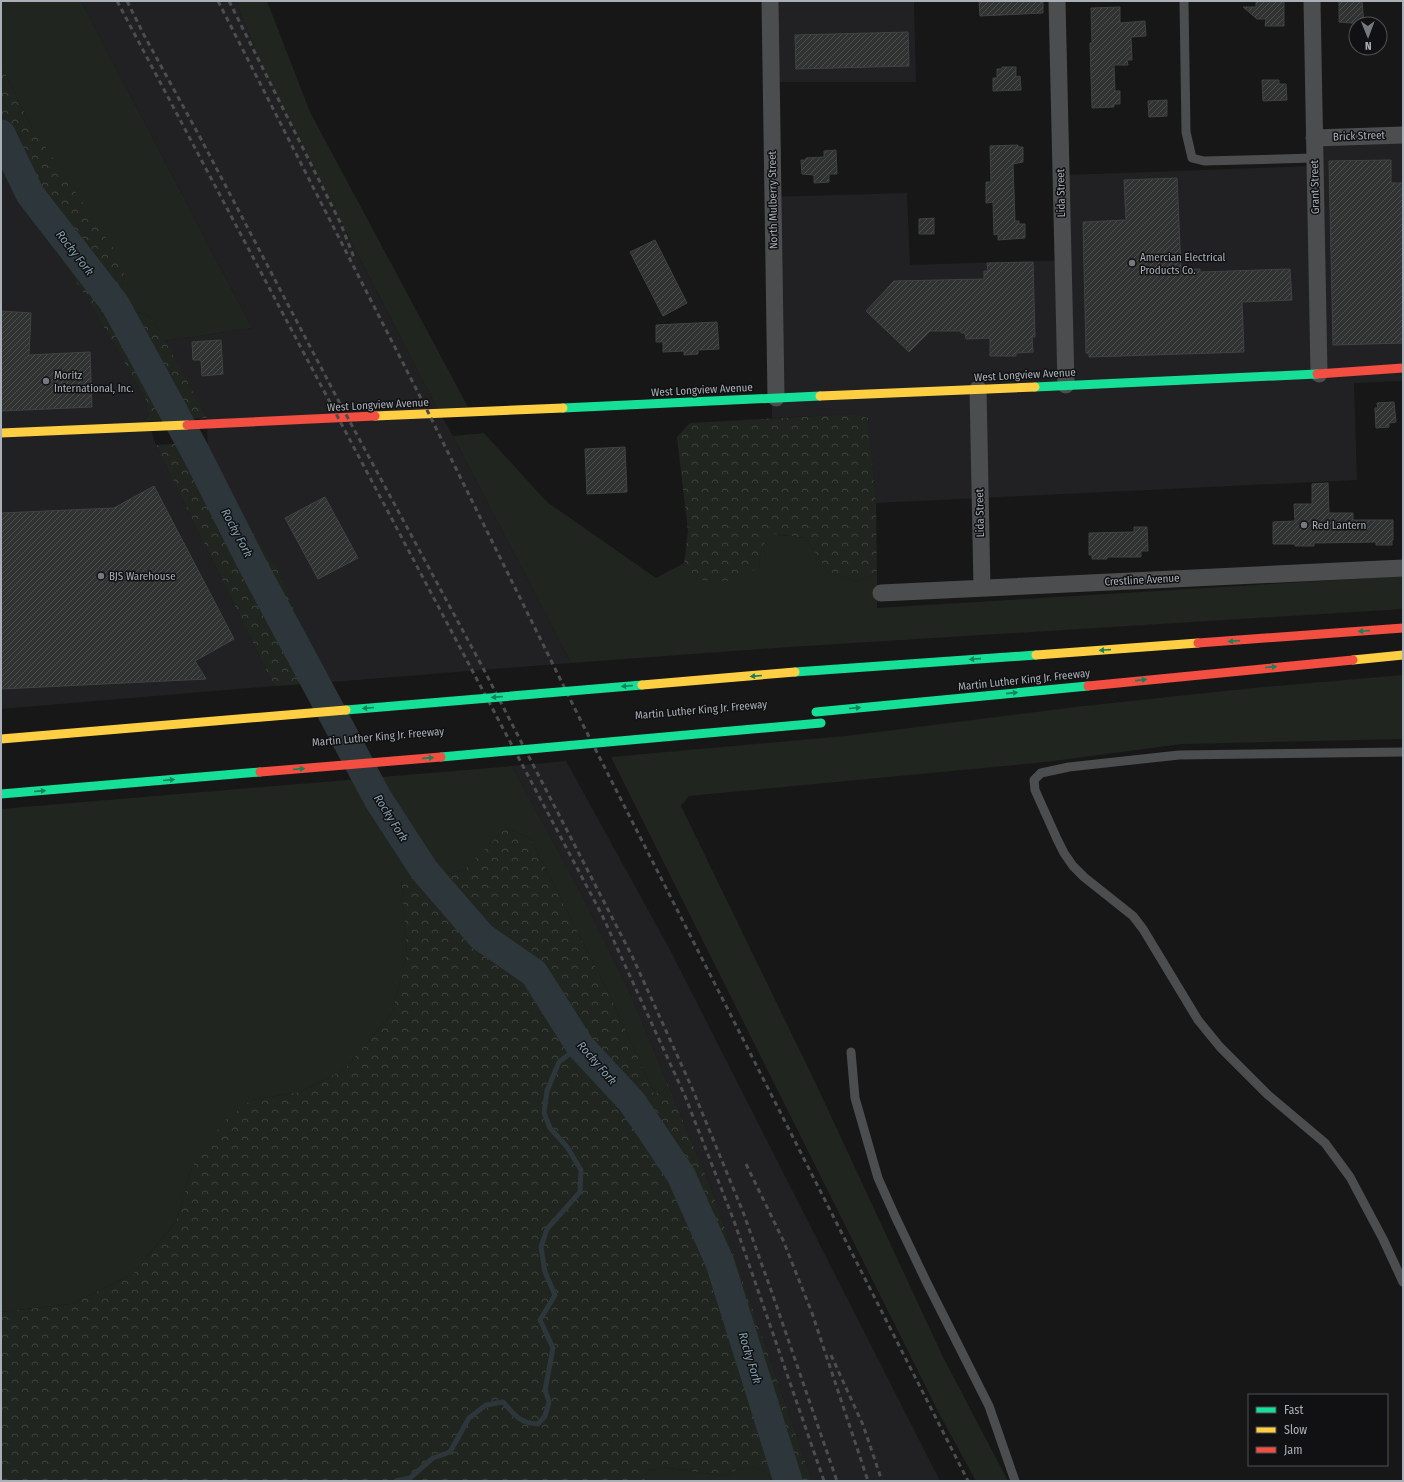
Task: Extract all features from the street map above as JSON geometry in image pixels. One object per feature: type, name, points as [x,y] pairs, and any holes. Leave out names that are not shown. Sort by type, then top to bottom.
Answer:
[{"type":"main road","name":"West Longview Avenue","points":[[1,433],[1319,374],[1403,368]]},
{"type":"main road","name":"Martin Luther King Jr. Freeway","points":[[1,739],[883,665],[1403,628]]},
{"type":"main road","name":"Martin Luther King Jr. Freeway","points":[[812,712],[1403,655]]},
{"type":"main road","points":[[837,660],[883,665]]},
{"type":"main road","points":[[848,718],[946,700]]},
{"type":"main road","points":[[1,794],[697,735],[824,722]]},
{"type":"street","name":"North Mulberry Street","points":[[770,1],[776,398]]},
{"type":"street","name":"Lida Street","points":[[1057,1],[1066,385]]},
{"type":"street","name":"Grant Street","points":[[1312,1],[1319,374]]},
{"type":"street","name":"Brick Street","points":[[1314,138],[1403,135]]},
{"type":"street","name":"Lida Street","points":[[978,389],[982,588]]},
{"type":"street","name":"Crestline Avenue","points":[[881,593],[1403,568]]},
{"type":"lane","points":[[1184,1],[1186,132],[1192,158],[1204,161],[1314,158]]},
{"type":"lane","points":[[1403,752],[1179,755],[1069,767],[1041,773],[1034,780],[1035,790],[1056,839],[1073,866],[1084,877],[1133,916],[1143,929],[1198,1020],[1220,1047],[1267,1094],[1326,1143],[1350,1177],[1383,1239],[1403,1282]]},
{"type":"lane","points":[[851,1052],[855,1098],[878,1178],[919,1267],[989,1406],[1015,1481]]},
{"type":"shaded area","points":[[81,1],[236,1],[268,80],[438,410],[571,663],[307,684],[312,665],[307,643],[293,608],[220,482],[208,458],[207,418],[164,341],[252,328]]},
{"type":"shaded area","points":[[772,1],[914,1],[916,82],[770,82]]},
{"type":"shaded area","points":[[1313,139],[1403,139],[1403,381],[1354,383],[1357,480],[876,503],[868,418],[855,414],[772,418],[768,197],[907,193],[910,265],[1069,260],[1067,175],[1313,166]]},
{"type":"shaded area","points":[[1,167],[88,300],[146,400],[148,421],[156,445],[274,686],[1,709]]},
{"type":"shaded area","points":[[566,761],[669,948],[940,1481],[812,1481],[712,1191],[668,1084],[626,984],[581,893],[512,766]]},
{"type":"green space","points":[[1,1],[81,1],[252,328],[164,341],[159,330],[149,316],[125,308],[117,294],[125,279],[30,124],[1,65]]},
{"type":"green space","points":[[236,1],[267,1],[310,112],[468,407],[438,410],[268,80]]},
{"type":"green space","points":[[1,65],[30,124],[121,260],[125,279],[117,294],[125,308],[149,316],[159,330],[207,418],[148,421],[146,400],[88,300],[1,167]]},
{"type":"green space","points":[[855,414],[868,418],[876,503],[877,574],[856,581],[827,571],[806,538],[773,534],[762,546],[759,567],[736,581],[698,580],[684,563],[688,531],[677,437],[690,423]]},
{"type":"green space","points":[[484,433],[547,502],[656,578],[684,563],[699,580],[759,567],[762,545],[772,534],[806,538],[827,571],[856,581],[877,574],[877,608],[1403,576],[1403,609],[789,647],[571,663],[453,436]]},
{"type":"green space","points":[[207,442],[208,458],[220,482],[278,571],[307,643],[312,665],[307,684],[274,686],[156,445]]},
{"type":"green space","points":[[1403,675],[1403,739],[1182,744],[1046,762],[689,796],[681,806],[816,1084],[943,1357],[1008,1481],[976,1481],[941,1417],[611,757],[845,736],[1084,706],[1253,688]]},
{"type":"green space","points":[[512,766],[581,893],[626,984],[668,1084],[663,1092],[654,1093],[611,998],[530,838],[506,828],[465,869],[443,876],[401,875],[407,953],[392,1013],[345,1069],[300,1092],[251,1100],[192,1167],[176,1222],[132,1275],[71,1304],[1,1312],[1,809]]},
{"type":"green space","points":[[506,828],[530,838],[611,998],[654,1093],[663,1092],[668,1084],[712,1191],[812,1481],[771,1481],[768,1473],[753,1467],[739,1469],[722,1476],[663,1467],[648,1471],[644,1481],[1,1481],[1,1312],[71,1304],[132,1275],[176,1222],[192,1167],[223,1122],[251,1100],[300,1092],[345,1069],[392,1013],[407,953],[401,875],[408,865],[419,857],[435,875],[443,876],[465,869]]},
{"type":"green space","points":[[663,1467],[722,1476],[739,1469],[753,1467],[768,1473],[771,1481],[644,1481],[648,1471]]},
{"type":"building","points":[[979,1],[1043,1],[1043,13],[980,16]]},
{"type":"building","points":[[1256,1],[1284,1],[1284,26],[1265,26],[1266,19],[1257,19],[1243,7],[1256,7]]},
{"type":"building","points":[[1339,1],[1362,1],[1363,16],[1348,16],[1348,23],[1339,22]]},
{"type":"building","points":[[1120,7],[1120,23],[1145,21],[1146,36],[1131,37],[1132,60],[1127,60],[1128,65],[1114,65],[1115,91],[1120,91],[1120,104],[1114,104],[1114,107],[1092,108],[1090,43],[1092,43],[1091,8]]},
{"type":"building","points":[[908,32],[909,66],[796,69],[795,35]]},
{"type":"building","points":[[1002,67],[1016,67],[1016,77],[1020,76],[1021,90],[993,91],[993,78],[997,78],[997,69],[1002,69]]},
{"type":"building","points":[[1262,80],[1279,80],[1279,84],[1286,84],[1287,100],[1263,101]]},
{"type":"building","points":[[1167,100],[1167,116],[1149,117],[1148,101]]},
{"type":"building","points":[[1018,145],[1018,147],[1023,147],[1023,162],[1013,164],[1015,221],[1019,221],[1019,224],[1025,224],[1025,238],[998,240],[998,234],[994,235],[993,202],[986,203],[986,182],[991,182],[990,146]]},
{"type":"building","points":[[836,150],[837,174],[829,174],[829,182],[814,183],[814,175],[802,174],[801,160],[806,160],[806,158],[824,157],[824,151]]},
{"type":"building","points":[[1391,160],[1391,183],[1403,183],[1403,343],[1333,345],[1329,161]]},
{"type":"building","name":"Amercian Electrical Products Co.","points":[[1177,178],[1181,270],[1200,269],[1200,272],[1290,269],[1292,300],[1242,302],[1244,352],[1089,357],[1089,353],[1086,353],[1083,222],[1126,220],[1124,180]]},
{"type":"building","points":[[934,218],[934,234],[919,234],[919,219]]},
{"type":"building","points":[[655,240],[687,303],[663,316],[630,252]]},
{"type":"building","points":[[1033,262],[1035,337],[1032,337],[1033,352],[1016,353],[1016,356],[990,356],[990,338],[966,339],[965,333],[961,333],[961,331],[930,331],[909,352],[866,311],[894,281],[984,279],[984,271],[988,271],[987,263]]},
{"type":"building","name":"Moritz International, Inc.","points":[[1,311],[31,313],[29,355],[90,352],[92,407],[1,411]]},
{"type":"building","points":[[717,322],[719,349],[698,350],[698,354],[684,355],[684,351],[663,352],[663,342],[656,342],[656,325]]},
{"type":"building","points":[[221,340],[223,374],[202,376],[201,360],[193,360],[192,342]]},
{"type":"building","points":[[1394,402],[1396,422],[1389,423],[1389,427],[1376,428],[1375,408],[1378,408],[1377,403]]},
{"type":"building","points":[[625,447],[627,492],[587,494],[585,449]]},
{"type":"building","points":[[1328,483],[1329,513],[1353,513],[1353,520],[1393,520],[1392,545],[1376,545],[1376,542],[1314,543],[1314,546],[1273,544],[1273,522],[1295,521],[1294,504],[1312,504],[1312,484]]},
{"type":"building","name":"BJS Warehouse","points":[[154,486],[234,639],[195,661],[206,679],[1,689],[1,513],[114,508]]},
{"type":"building","points":[[325,497],[358,558],[318,579],[285,518]]},
{"type":"building","points":[[1134,527],[1147,527],[1148,551],[1141,551],[1141,557],[1107,557],[1107,559],[1092,559],[1092,555],[1089,555],[1089,533],[1134,532]]},
{"type":"waterway","name":"Rocky Fork","points":[[1,134],[30,194],[115,304],[196,453],[252,564],[378,799],[424,870],[482,937],[534,973],[580,1046],[632,1102],[681,1175],[720,1263],[788,1481]]},
{"type":"waterway","points":[[396,1481],[410,1478],[433,1458],[450,1452],[469,1418],[486,1405],[503,1402],[518,1418],[531,1423],[538,1424],[545,1416],[549,1402],[545,1390],[553,1348],[540,1320],[555,1295],[545,1272],[541,1247],[547,1229],[580,1192],[581,1170],[567,1147],[550,1128],[544,1113],[547,1091],[559,1062],[580,1046]]},
{"type":"railway","points":[[117,1],[602,915],[685,1096],[734,1221],[824,1481]]},
{"type":"railway","points":[[127,1],[336,396],[483,668],[633,958],[692,1088],[743,1212],[837,1481]]},
{"type":"railway","points":[[218,1],[429,414],[580,719],[968,1481]]},
{"type":"railway","points":[[229,1],[340,222],[355,260]]},
{"type":"railway","points":[[746,1164],[783,1240],[812,1313],[868,1481]]},
{"type":"railway","points":[[831,1355],[863,1425],[882,1481]]},
{"type":"traffic: fast","points":[[1035,387],[1317,374]]},
{"type":"traffic: fast","points":[[563,408],[820,396]]},
{"type":"traffic: fast","points":[[795,672],[1036,655]]},
{"type":"traffic: fast","points":[[346,710],[642,685]]},
{"type":"traffic: fast","points":[[816,712],[1088,686]]},
{"type":"traffic: fast","points":[[441,757],[821,723]]},
{"type":"traffic: fast","points":[[1,794],[260,772]]},
{"type":"traffic: slow","points":[[820,396],[1035,387]]},
{"type":"traffic: slow","points":[[375,416],[563,408]]},
{"type":"traffic: slow","points":[[1,433],[187,425]]},
{"type":"traffic: slow","points":[[1036,655],[1198,643]]},
{"type":"traffic: slow","points":[[1353,660],[1403,655]]},
{"type":"traffic: slow","points":[[642,685],[795,672]]},
{"type":"traffic: slow","points":[[1,739],[346,710]]},
{"type":"traffic: jam","points":[[1317,374],[1403,368]]},
{"type":"traffic: jam","points":[[187,425],[375,416]]},
{"type":"traffic: jam","points":[[1198,643],[1403,628]]},
{"type":"traffic: jam","points":[[1088,686],[1353,660]]},
{"type":"traffic: jam","points":[[260,772],[441,757]]},
{"type":"place","name":"Amercian Electrical Products Co.","points":[[1132,263]]},
{"type":"place","name":"Moritz International, Inc.","points":[[46,381]]},
{"type":"place","name":"Red Lantern","points":[[1304,525]]},
{"type":"place","name":"BJS Warehouse","points":[[101,576]]}]
